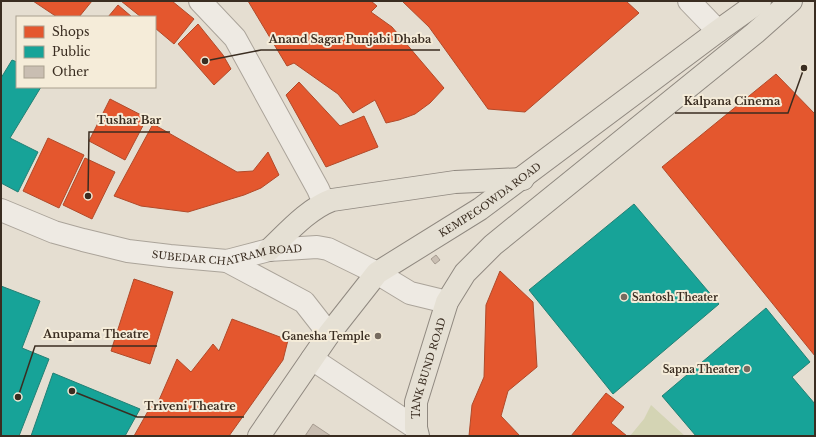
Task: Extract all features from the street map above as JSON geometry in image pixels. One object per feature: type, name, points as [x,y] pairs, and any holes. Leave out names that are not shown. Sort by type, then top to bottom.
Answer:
[{"type":"main road","name":"KEMPEGOWDA ROAD","points":[[259,436],[330,334],[377,274],[480,209],[760,1]]},
{"type":"main road","points":[[447,302],[466,273],[493,245],[755,33],[791,1]]},
{"type":"main road","points":[[269,250],[324,203],[332,200],[455,182],[522,179]]},
{"type":"main road","name":"TANK BUND ROAD","points":[[417,432],[416,402],[447,302]]},
{"type":"street","points":[[200,1],[235,38],[318,189],[324,203]]},
{"type":"street","points":[[689,1],[718,31]]},
{"type":"street","name":"SUBEDAR CHATRAM ROAD","points":[[1,210],[54,232],[128,251],[226,261],[269,250],[317,247],[328,249],[410,293],[447,302]]},
{"type":"street","points":[[226,261],[304,302],[330,334]]},
{"type":"street","points":[[312,359],[417,432]]},
{"type":"green space","points":[[651,405],[685,436],[630,436],[644,419]]},
{"type":"building: Shops","points":[[33,1],[92,1],[80,16],[56,16]]},
{"type":"building: Shops","points":[[121,1],[172,1],[194,19],[174,44],[156,29],[156,16],[140,16]]},
{"type":"building: Shops","points":[[248,1],[371,1],[377,6],[371,12],[392,27],[444,88],[430,103],[415,114],[399,120],[386,123],[375,100],[353,113],[338,94],[294,63],[287,66]]},
{"type":"building: Shops","points":[[402,1],[626,1],[639,13],[525,112],[488,109],[429,27]]},
{"type":"building: Shops","points":[[118,5],[131,16],[109,16]]},
{"type":"building: Shops","points":[[198,24],[223,55],[231,69],[214,85],[178,44]]},
{"type":"building: Shops","points":[[776,74],[815,114],[815,356],[662,167]]},
{"type":"building: Shops","points":[[299,82],[340,126],[364,116],[378,147],[326,167],[286,95]]},
{"type":"building: Shops","points":[[110,99],[147,118],[125,160],[89,141]]},
{"type":"building: Shops","points":[[153,124],[237,172],[253,171],[268,152],[279,175],[261,188],[244,195],[188,212],[141,206],[114,196]]},
{"type":"building: Shops","points":[[48,138],[84,155],[59,208],[23,191]]},
{"type":"building: Shops","points":[[85,158],[115,172],[92,219],[63,205]]},
{"type":"building: Shops","points":[[500,271],[533,302],[537,367],[508,391],[501,416],[520,436],[469,436],[472,405],[484,377],[486,305]]},
{"type":"building: Shops","points":[[134,279],[173,292],[150,364],[111,351]]},
{"type":"building: Shops","points":[[232,319],[288,340],[283,360],[229,436],[134,436],[152,404],[156,407],[177,359],[191,372],[213,344],[219,351]]},
{"type":"building: Shops","points":[[606,393],[624,407],[611,423],[627,436],[571,436]]},
{"type":"building: Public","points":[[12,60],[16,62],[16,88],[40,88],[10,138],[38,152],[18,192],[1,183],[1,78]]},
{"type":"building: Public","name":"Santosh Theater","points":[[634,204],[719,304],[613,394],[529,290]]},
{"type":"building: Public","points":[[1,286],[40,301],[22,348],[49,359],[19,436],[1,436]]},
{"type":"building: Public","name":"Sapna Theater","points":[[766,308],[810,362],[792,377],[815,404],[815,436],[696,436],[662,396]]},
{"type":"building: Public","points":[[53,373],[140,409],[125,436],[31,436]]},
{"type":"building: Other","points":[[436,255],[440,260],[435,264],[431,259]]},
{"type":"building: Other","points":[[313,424],[331,436],[305,436]]},
{"type":"place","name":"Anand Sagar Punjabi Dhaba","points":[[205,61]]},
{"type":"place","name":"Kalpana Cinema","points":[[804,68]]},
{"type":"place","name":"Tushar Bar","points":[[88,196]]},
{"type":"place","name":"Santosh Theater","points":[[624,297]]},
{"type":"place","name":"Ganesha Temple","points":[[378,336]]},
{"type":"place","name":"Sapna Theater","points":[[747,369]]},
{"type":"place","name":"Triveni Theatre","points":[[72,391]]},
{"type":"place","name":"Anupama Theatre","points":[[18,397]]}]
